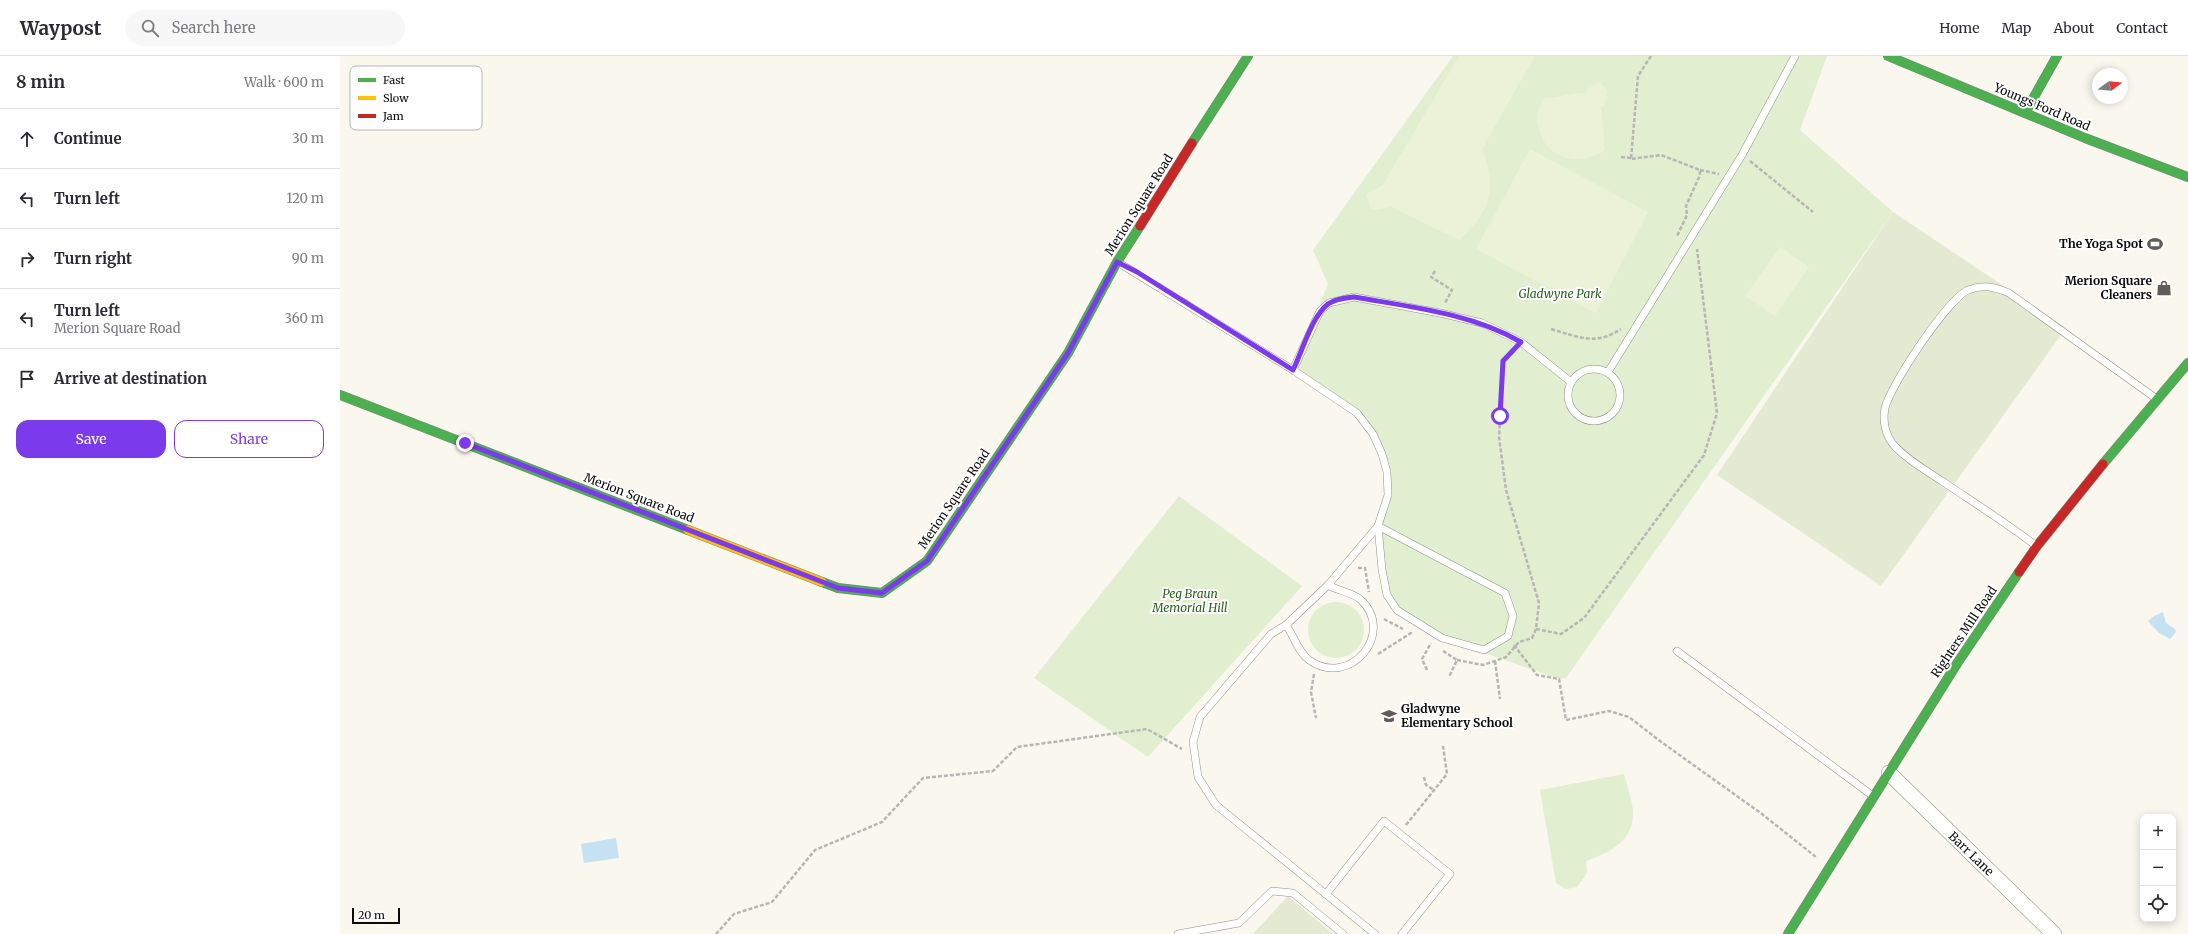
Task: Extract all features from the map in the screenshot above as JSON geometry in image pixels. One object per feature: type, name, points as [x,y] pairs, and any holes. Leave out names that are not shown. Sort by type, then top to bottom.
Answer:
[{"type":"street","name":"Merion Square Road","points":[[340,395],[838,588],[882,593],[927,561],[1068,353],[1117,262],[1248,56]]},
{"type":"street","points":[[2025,113],[2057,56]]},
{"type":"street","name":"Youngs Ford Road","points":[[1894,57],[2025,113],[2153,165],[2188,177]]},
{"type":"street","name":"Righters Mill Road","points":[[1788,934],[1958,662],[2037,546],[2156,399],[2188,363]]},
{"type":"street","name":"Barr Lane","points":[[1889,773],[2054,934]]},
{"type":"lane","points":[[1608,372],[1742,155],[1795,56]]},
{"type":"lane","points":[[1117,262],[1137,272],[1293,370],[1357,413],[1373,434],[1387,472],[1388,494],[1378,526],[1382,570],[1388,595],[1397,610],[1442,638],[1484,650],[1508,636],[1513,616],[1505,593],[1378,526]]},
{"type":"lane","points":[[2037,546],[1910,460],[1889,438],[1884,420],[1886,407],[1897,383],[1916,351],[1954,301],[1968,290],[1980,287],[1993,286],[2009,293],[2156,399]]},
{"type":"lane","points":[[1293,370],[1320,311],[1329,303],[1354,297],[1464,318],[1482,323],[1521,342],[1571,382]]},
{"type":"lane","points":[[1591,368],[1608,372],[1617,383],[1620,390],[1619,404],[1610,416],[1597,421],[1583,419],[1572,409],[1567,396],[1571,382],[1583,370],[1591,368]]},
{"type":"lane","points":[[1375,934],[1216,805],[1198,777],[1193,742],[1200,716],[1271,634],[1286,625],[1328,585],[1378,526]]},
{"type":"lane","points":[[1286,625],[1295,636],[1299,649],[1308,659],[1320,666],[1333,668],[1346,666],[1358,660],[1367,650],[1372,637],[1373,624],[1369,611],[1361,600],[1349,593],[1328,585]]},
{"type":"lane","points":[[1677,651],[1873,796]]},
{"type":"lane","points":[[1326,894],[1384,821],[1450,874],[1402,934]]},
{"type":"lane","points":[[1178,934],[1239,923],[1272,890],[1293,893],[1343,934]]},
{"type":"path","points":[[1631,158],[1638,76],[1651,56]]},
{"type":"path","points":[[1621,157],[1636,160],[1661,155],[1700,170],[1728,177]]},
{"type":"path","points":[[1742,155],[1813,212]]},
{"type":"path","points":[[1675,241],[1686,215],[1686,206],[1700,175],[1700,170]]},
{"type":"path","points":[[1536,629],[1561,634],[1584,618],[1704,455],[1717,413],[1708,327],[1695,230],[1686,215]]},
{"type":"path","points":[[1435,271],[1431,277],[1452,290]]},
{"type":"path","points":[[1551,330],[1584,339],[1595,340],[1612,334],[1626,324]]},
{"type":"path","points":[[1425,640],[1457,660],[1483,665],[1506,657],[1519,642],[1532,638],[1536,629],[1539,602],[1506,490],[1499,437],[1503,361],[1521,342]]},
{"type":"path","points":[[1355,571],[1359,567],[1365,568],[1369,592],[1373,599]]},
{"type":"path","points":[[1365,591],[1369,592]]},
{"type":"path","points":[[1380,612],[1384,619],[1418,637]]},
{"type":"path","points":[[1383,626],[1384,619]]},
{"type":"path","points":[[1373,660],[1378,654],[1411,633]]},
{"type":"path","points":[[1508,636],[1537,675],[1558,679],[1566,720],[1609,711],[1629,717],[1762,814],[1829,868]]},
{"type":"path","points":[[1427,670],[1422,659],[1431,643]]},
{"type":"path","points":[[1378,654],[1380,646]]},
{"type":"path","points":[[1449,677],[1457,660]]},
{"type":"path","points":[[1495,661],[1500,699]]},
{"type":"path","points":[[1310,671],[1318,676]]},
{"type":"path","points":[[1314,673],[1311,692],[1316,718]]},
{"type":"path","points":[[716,934],[734,914],[772,902],[815,850],[882,822],[923,778],[993,771],[1016,746],[1147,729],[1195,757]]},
{"type":"path","points":[[1400,834],[1447,774],[1443,746]]},
{"type":"path","points":[[1424,777],[1426,785],[1434,790]]},
{"type":"green space","name":"Gladwyne Park","points":[[1453,56],[1827,56],[1800,130],[1893,212],[1566,678],[1559,679],[1442,638],[1397,610],[1387,595],[1378,526],[1388,494],[1382,453],[1357,413],[1293,370],[1328,284],[1313,250]]},
{"type":"green space","points":[[1459,56],[1535,56],[1482,149],[1490,175],[1488,199],[1478,220],[1459,240],[1392,207],[1372,210],[1366,194],[1382,186]]},
{"type":"green space","points":[[1599,82],[1608,90],[1604,106],[1601,106],[1605,150],[1587,158],[1578,159],[1560,156],[1552,151],[1546,144],[1541,135],[1537,122],[1538,110],[1543,99],[1586,92],[1585,90]]},
{"type":"green space","points":[[1530,149],[1648,212],[1596,313],[1476,249]]},
{"type":"green space","points":[[1893,212],[2066,328],[1881,586],[1717,475]]},
{"type":"green space","points":[[1780,247],[1809,267],[1775,316],[1745,296]]},
{"type":"green space","name":"Peg Braun Memorial Hill","points":[[1179,496],[1302,586],[1148,757],[1034,678]]},
{"type":"green space","points":[[1336,602],[1347,604],[1356,610],[1362,619],[1364,630],[1362,641],[1356,650],[1347,656],[1336,658],[1325,656],[1316,650],[1310,641],[1308,630],[1310,619],[1316,610],[1325,604]]},
{"type":"green space","points":[[1624,774],[1633,809],[1632,824],[1629,832],[1618,845],[1611,850],[1586,861],[1587,873],[1577,887],[1566,889],[1556,883],[1540,790]]},
{"type":"green space","points":[[1288,896],[1333,934],[1253,934]]},
{"type":"water","points":[[2163,612],[2166,623],[2175,629],[2176,632],[2170,639],[2159,633],[2148,621],[2154,616]]},
{"type":"water","points":[[616,838],[619,858],[584,863],[581,844]]},
{"type":"traffic: fast","points":[[1192,143],[1248,56]]},
{"type":"traffic: fast","points":[[1888,56],[2085,138],[2188,177]]},
{"type":"traffic: fast","points":[[2025,113],[2057,56]]},
{"type":"traffic: fast","points":[[822,582],[838,588],[882,593],[927,561],[1068,353],[1117,262],[1140,226]]},
{"type":"traffic: fast","points":[[2103,464],[2188,363]]},
{"type":"traffic: fast","points":[[340,395],[688,530]]},
{"type":"traffic: fast","points":[[1788,934],[1958,662],[2019,572]]},
{"type":"traffic: slow","points":[[688,530],[822,582]]},
{"type":"traffic: jam","points":[[1140,226],[1192,143]]},
{"type":"traffic: jam","points":[[2019,572],[2037,546],[2103,464]]},
{"type":"place","name":"The Yoga Spot","points":[[2155,244]]},
{"type":"place","name":"Merion Square Cleaners","points":[[2164,288]]},
{"type":"place","name":"Gladwyne Elementary School","points":[[1389,716]]},
{"type":"route","points":[[465,443],[838,588],[882,593],[927,561],[1068,353],[1117,262],[1137,272],[1293,370],[1320,311],[1329,303],[1340,299],[1354,297],[1440,313],[1482,323],[1504,332],[1521,342],[1503,361],[1500,416]]}]
